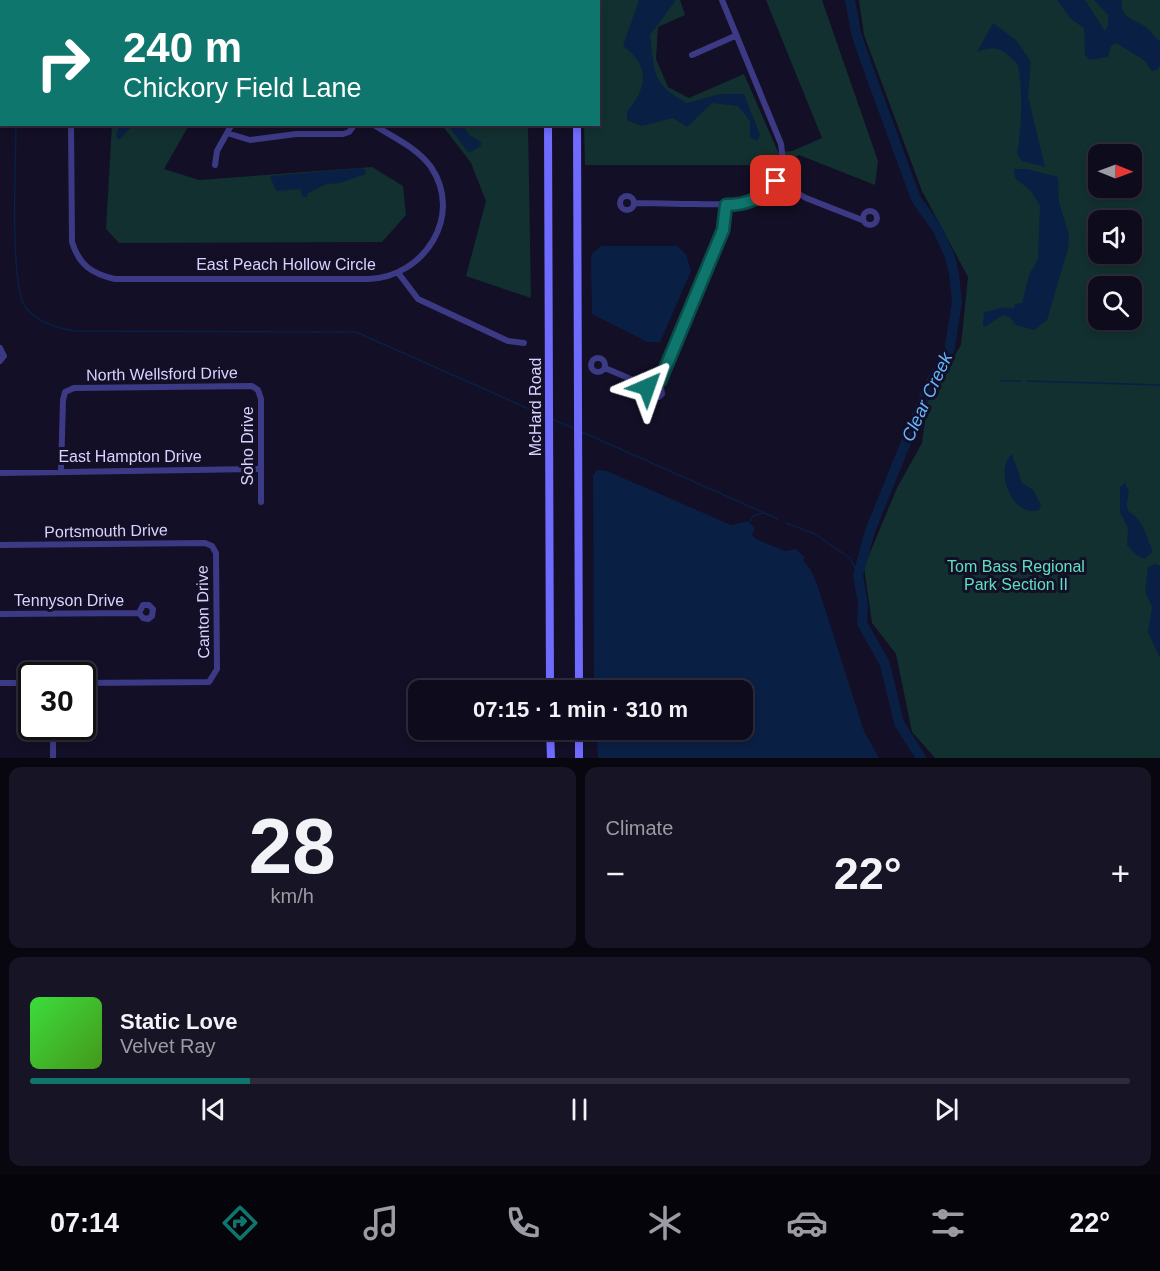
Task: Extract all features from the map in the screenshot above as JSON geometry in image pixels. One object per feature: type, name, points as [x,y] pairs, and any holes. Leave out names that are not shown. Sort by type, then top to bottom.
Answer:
[{"type":"main road","name":"McHard Road","points":[[548,126],[550,680]]},
{"type":"main road","points":[[576,126],[579,680]]},
{"type":"main road","points":[[550,740],[550,758]]},
{"type":"main road","points":[[579,740],[579,758]]},
{"type":"street","points":[[634,203],[726,205],[751,202],[765,194],[782,170],[782,144],[735,36],[722,0]]},
{"type":"street","points":[[692,55],[735,36]]},
{"type":"street","name":"East Peach Hollow Circle","points":[[71,126],[71,234],[74,251],[85,267],[101,276],[115,279],[369,279],[399,274],[420,259],[434,239],[441,219],[440,189],[434,172],[417,151],[375,126]]},
{"type":"street","points":[[215,165],[217,150],[231,126]]},
{"type":"street","points":[[227,133],[250,140],[296,134],[343,134],[349,132],[354,126]]},
{"type":"street","points":[[776,181],[806,198],[862,220]]},
{"type":"street","points":[[605,368],[654,384],[723,230],[726,205]]},
{"type":"street","points":[[399,274],[412,294],[427,304],[508,341],[524,343]]},
{"type":"street","points":[[0,348],[4,356],[0,361]]},
{"type":"street","name":"North Wellsford Drive","points":[[62,470],[63,400],[65,392],[74,388],[252,386],[258,390]]},
{"type":"street","name":"Soho Drive","points":[[258,390],[261,502]]},
{"type":"street","name":"East Hampton Drive","points":[[0,473],[62,470],[260,469]]},
{"type":"street","name":"Portsmouth Drive","points":[[0,545],[205,543],[212,546]]},
{"type":"street","name":"Canton Drive","points":[[96,683],[209,682],[214,678],[217,669],[216,553],[212,546]]},
{"type":"street","name":"Tennyson Drive","points":[[0,614],[139,613]]},
{"type":"street","points":[[0,683],[18,683]]},
{"type":"street","points":[[53,740],[53,758]]},
{"type":"green space","points":[[600,0],[680,0],[685,15],[658,27],[656,59],[668,87],[689,98],[744,74],[778,152],[792,151],[822,138],[766,0],[822,0],[878,161],[875,185],[799,155],[789,160],[761,156],[752,165],[585,165],[584,126],[600,126]]},
{"type":"green space","name":"Tom Bass Regional Park Section II","points":[[859,0],[1160,0],[1160,758],[935,758],[912,732],[896,654],[872,623],[864,567],[897,488],[922,443],[928,398],[961,345],[968,277],[922,191],[864,35]]},
{"type":"green space","points":[[112,126],[188,126],[164,169],[199,180],[372,167],[403,186],[406,215],[382,242],[119,243],[106,229]]},
{"type":"green space","points":[[443,126],[528,126],[531,298],[466,276],[486,201],[471,163]]},
{"type":"water","points":[[639,0],[676,0],[650,35],[654,68],[661,83],[667,90],[687,103],[720,94],[744,94],[760,135],[757,141],[750,137],[750,121],[738,106],[712,103],[687,127],[673,118],[642,126],[627,120],[627,112],[639,94],[643,78],[638,61],[623,46]]},
{"type":"water","points":[[1057,0],[1085,0],[1105,31],[1108,26],[1108,15],[1094,0],[1122,0],[1125,14],[1146,27],[1160,41],[1160,65],[1157,70],[1152,71],[1144,60],[1116,43],[1111,46],[1108,57],[1089,60],[1085,54],[1084,28],[1071,19]]},
{"type":"water","points":[[993,23],[1016,40],[1031,62],[1028,96],[1045,167],[1022,161],[1017,154],[1021,110],[1018,65],[1000,50],[990,49],[977,52]]},
{"type":"water","points":[[118,126],[148,126],[130,128],[119,140],[116,136]]},
{"type":"water","points":[[449,126],[464,126],[469,135],[481,142],[481,146],[471,152],[467,151]]},
{"type":"water","points":[[365,169],[366,174],[340,183],[327,184],[308,193],[307,197],[303,197],[300,189],[276,191],[270,176]]},
{"type":"water","points":[[1014,169],[1027,169],[1058,177],[1059,202],[1069,235],[1068,249],[1047,320],[1034,330],[1016,325],[1010,317],[1003,315],[985,327],[983,325],[984,312],[1003,308],[1014,309],[1015,304],[1022,303],[1029,275],[1038,259],[1040,206],[1031,191],[1015,178]]},
{"type":"water","points":[[601,246],[677,246],[686,254],[691,271],[660,342],[647,342],[592,314],[591,259],[593,253]]},
{"type":"water","points":[[1012,454],[1022,483],[1033,490],[1041,505],[1039,510],[1030,511],[1021,507],[1009,491],[1005,481],[1005,471],[1007,461]]},
{"type":"water","points":[[597,470],[607,471],[731,525],[748,521],[755,528],[752,535],[756,539],[785,551],[796,549],[805,558],[803,560],[811,570],[819,590],[864,731],[879,758],[598,758],[597,740],[753,740],[753,680],[594,680],[593,476]]},
{"type":"water","points":[[1125,483],[1129,492],[1127,506],[1129,512],[1142,525],[1152,549],[1145,559],[1136,555],[1127,545],[1128,528],[1120,512],[1120,487]]},
{"type":"water","points":[[1155,564],[1160,566],[1160,658],[1148,632],[1152,607],[1145,591],[1148,567]]},
{"type":"waterway","name":"Clear Creek","points":[[850,0],[856,33],[916,199],[938,230],[950,257],[957,302],[949,352],[930,383],[870,531],[858,575],[863,604],[862,623],[885,664],[899,723],[921,758]]},
{"type":"waterway","points":[[16,126],[15,250],[17,276],[26,308],[42,321],[56,327],[76,331],[356,332],[545,416]]},
{"type":"waterway","points":[[930,383],[944,379]]},
{"type":"waterway","points":[[1001,381],[1021,381]]},
{"type":"waterway","points":[[1027,381],[1160,385]]},
{"type":"waterway","points":[[552,419],[575,429]]},
{"type":"waterway","points":[[582,432],[778,519]]},
{"type":"waterway","points":[[750,522],[753,516],[763,513]]},
{"type":"waterway","points":[[786,523],[813,533],[850,558],[858,575]]},
{"type":"route","points":[[647,387],[660,381],[723,230],[726,205],[751,202],[765,194],[776,181]]}]
